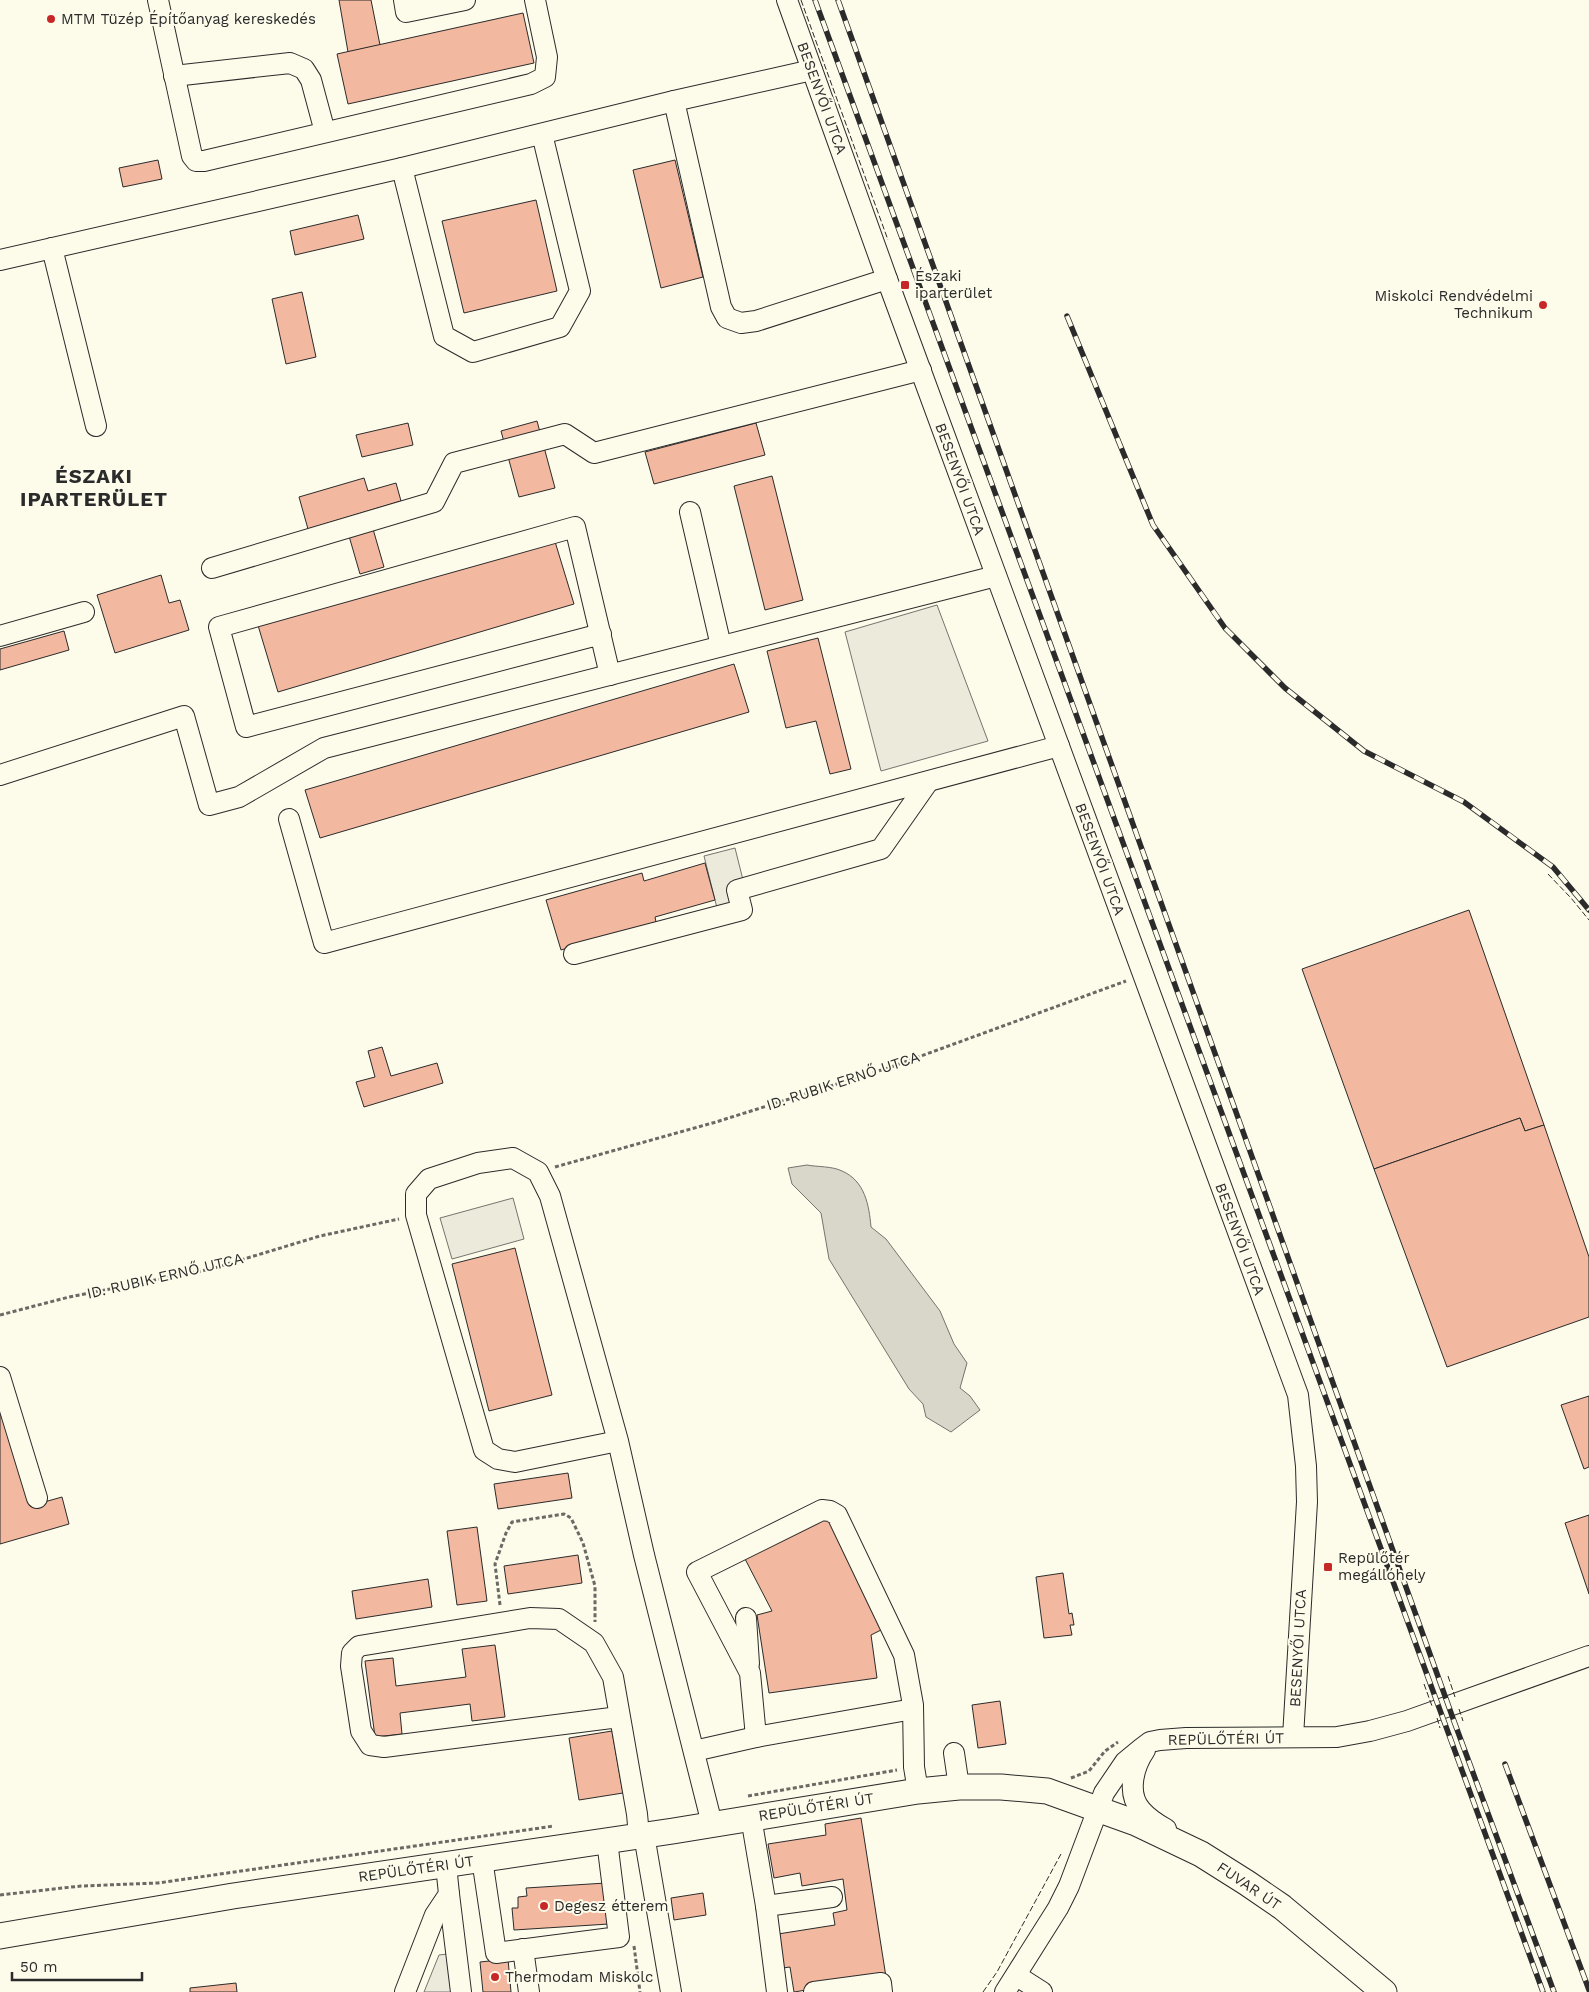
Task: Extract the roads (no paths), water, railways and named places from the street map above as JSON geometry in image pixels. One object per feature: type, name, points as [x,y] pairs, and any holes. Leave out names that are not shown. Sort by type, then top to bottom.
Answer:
[{"type":"main road","name":"REPÜLŐTÉRI ÚT","points":[[0,1936],[233,1896],[641,1836],[918,1791],[959,1787],[1047,1790],[1097,1810]]},
{"type":"main road","name":"FUVAR ÚT","points":[[1097,1810],[1136,1823],[1201,1854],[1247,1883],[1282,1907],[1384,1992]]},
{"type":"street","points":[[158,0],[192,156],[196,161],[204,161],[531,84],[545,77],[547,57],[535,0]]},
{"type":"street","points":[[404,0],[406,12],[465,0]]},
{"type":"street","name":"BESENYŐI UTCA","points":[[787,0],[887,279],[1298,1395],[1306,1466],[1307,1502],[1293,1737]]},
{"type":"street","points":[[174,76],[290,63],[304,69],[311,80],[325,132]]},
{"type":"street","points":[[0,260],[402,168],[674,101],[812,70]]},
{"type":"street","points":[[674,101],[721,307],[727,318],[741,323],[756,321],[887,279]]},
{"type":"street","points":[[402,168],[444,336],[473,352],[560,328],[580,291],[542,134]]},
{"type":"street","points":[[52,248],[96,426]]},
{"type":"street","points":[[212,568],[434,502],[454,463],[565,434],[594,453],[921,370]]},
{"type":"street","points":[[690,512],[721,646]]},
{"type":"street","points":[[601,634],[246,727],[219,627],[575,527],[601,634],[610,675]]},
{"type":"street","points":[[0,775],[184,716],[209,805],[239,797],[324,748],[996,576]]},
{"type":"street","points":[[0,636],[84,612]]},
{"type":"street","points":[[289,820],[324,943],[1059,746]]},
{"type":"street","points":[[574,954],[742,910],[737,890],[881,849],[928,782]]},
{"type":"street","points":[[618,1441],[515,1462],[498,1459],[484,1450],[416,1215],[416,1194],[429,1179],[478,1163],[514,1158],[538,1172],[550,1196],[618,1441],[644,1555],[712,1824]]},
{"type":"street","points":[[0,1377],[37,1498]]},
{"type":"street","points":[[750,1673],[697,1572],[822,1510],[830,1510],[837,1515],[904,1655],[914,1709],[914,1767],[918,1791]]},
{"type":"street","points":[[619,1717],[384,1747],[370,1745],[360,1731],[351,1666],[352,1653],[360,1646],[530,1618],[559,1619],[594,1643],[613,1677],[671,1992]]},
{"type":"street","points":[[746,1618],[756,1737]]},
{"type":"street","name":"REPÜLŐTÉRI ÚT","points":[[1097,1810],[1104,1792],[1125,1762],[1150,1742],[1186,1738],[1337,1737],[1382,1728],[1476,1697],[1589,1656]]},
{"type":"street","points":[[694,1751],[756,1737],[914,1709]]},
{"type":"street","points":[[1150,1742],[1136,1766],[1133,1785],[1136,1803],[1155,1822],[1201,1854]]},
{"type":"street","points":[[954,1753],[959,1787]]},
{"type":"street","points":[[1042,1992],[1011,1984],[1058,1908],[1069,1886],[1097,1810]]},
{"type":"street","points":[[751,1817],[766,1906],[777,1992]]},
{"type":"street","points":[[482,1859],[496,1953],[619,1937],[608,1849],[609,1840]]},
{"type":"street","points":[[446,1865],[460,1992]]},
{"type":"street","points":[[405,1992],[434,1915],[449,1894]]},
{"type":"street","points":[[766,1906],[832,1897]]},
{"type":"street","points":[[524,1949],[528,1992]]},
{"type":"street","points":[[814,1992],[881,1983],[882,1992]]},
{"type":"railway","points":[[815,0],[1543,1992]]},
{"type":"railway","points":[[838,0],[1455,1724],[1554,1992]]},
{"type":"railway","points":[[1067,316],[1153,525],[1225,628],[1285,688],[1364,751],[1464,802],[1553,867],[1589,910]]},
{"type":"railway","points":[[1505,1764],[1589,1990]]},
{"type":"place","name":"MTM Tüzép Építőanyag kereskedés","points":[[51,19]]},
{"type":"place","name":"Északi iparterület","points":[[905,285]]},
{"type":"place","name":"Miskolci Rendvédelmi Technikum","points":[[1543,305]]},
{"type":"place","name":"Repülőtér megállóhely","points":[[1328,1567]]},
{"type":"place","name":"Degesz étterem","points":[[544,1906]]},
{"type":"place","name":"Thermodam Miskolc","points":[[495,1977]]},
{"type":"district","name":"ÉSZAKI IPARTERÜLET","points":[[94,488]]}]
